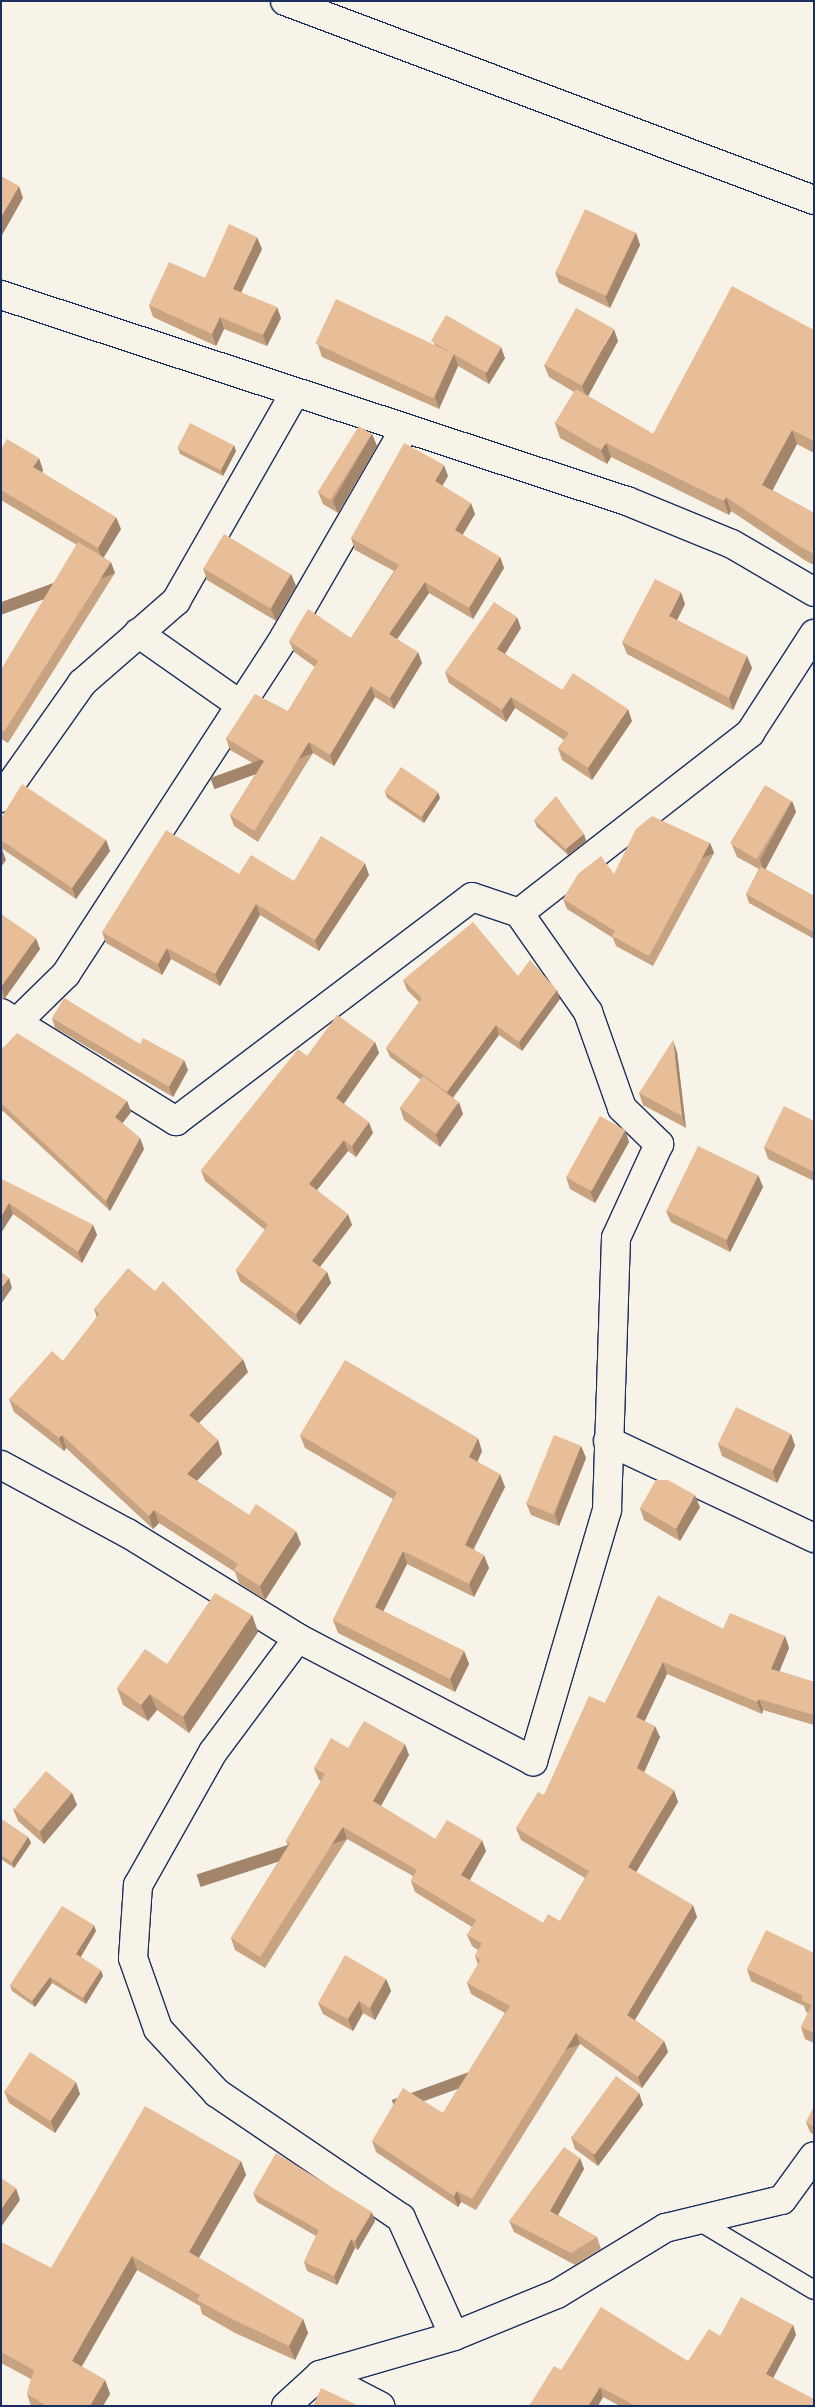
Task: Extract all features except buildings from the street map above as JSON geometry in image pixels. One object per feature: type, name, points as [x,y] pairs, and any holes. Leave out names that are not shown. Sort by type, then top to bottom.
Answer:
[{"type":"street","points":[[285,1],[814,200]]},
{"type":"street","points":[[1,295],[294,394],[627,501],[732,544],[811,582]]},
{"type":"street","points":[[1,798],[82,683],[176,601],[294,394]]},
{"type":"street","points":[[1,1465],[127,1534],[298,1638],[533,1761],[607,1510],[616,1238],[659,1144],[622,1108],[588,1012],[519,913],[472,897],[176,1121],[6,1027],[66,974],[239,704],[284,638],[404,428]]},
{"type":"street","points":[[138,633],[239,704]]},
{"type":"street","points":[[519,913],[750,733],[814,634]]},
{"type":"street","points":[[608,1441],[814,1538]]},
{"type":"street","points":[[298,1638],[213,1752],[138,1885],[133,1958],[158,2029],[217,2093],[401,2218],[454,2336]]},
{"type":"street","points":[[286,2406],[320,2375],[454,2336],[557,2294],[665,2228],[782,2200],[814,2156]]},
{"type":"street","points":[[320,2375],[380,2406]]},
{"type":"lane","points":[[698,2220],[814,2290]]}]
